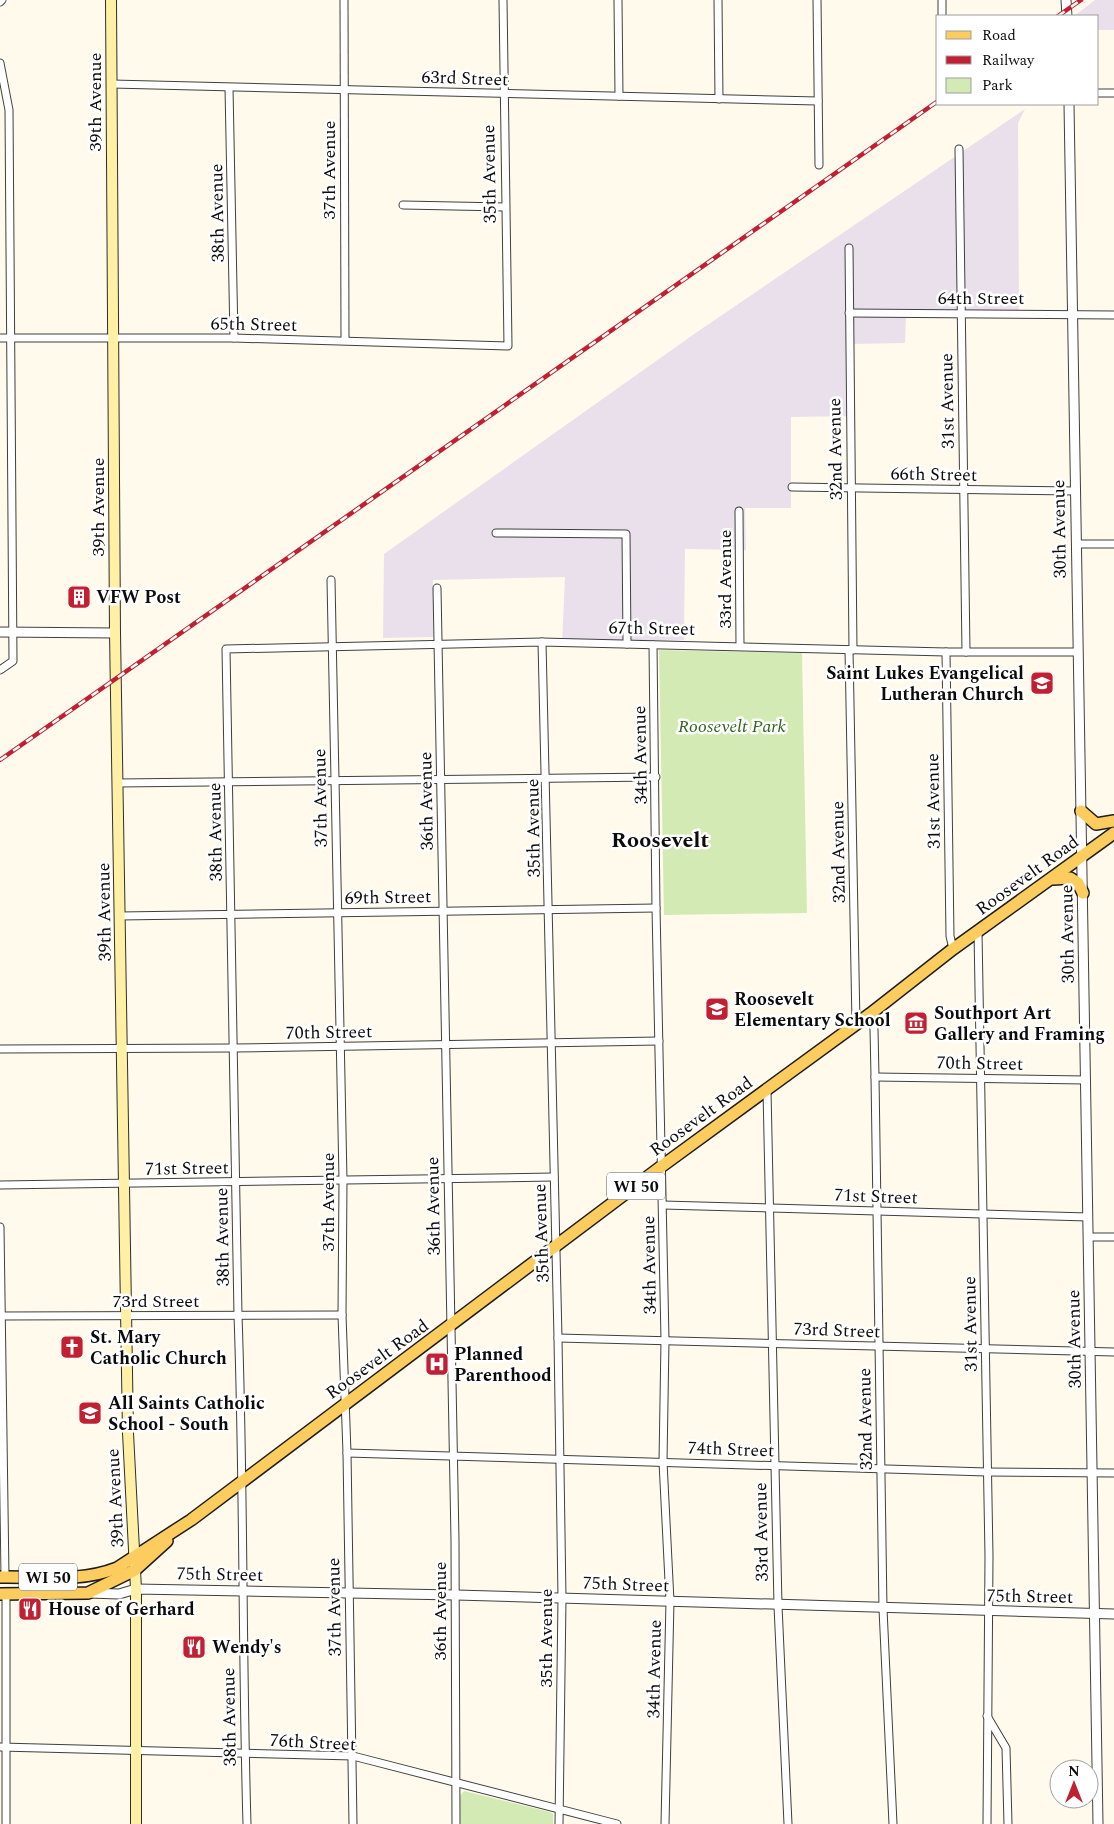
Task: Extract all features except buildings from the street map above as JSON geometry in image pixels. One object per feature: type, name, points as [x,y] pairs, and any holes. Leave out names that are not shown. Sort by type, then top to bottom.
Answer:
[{"type":"main road","name":"39th Avenue","points":[[111,0],[115,633],[128,1433],[136,1589],[136,1824]]},
{"type":"main road","points":[[1081,812],[1096,824],[1114,821]]},
{"type":"main road","name":"Roosevelt Road","points":[[191,1520],[662,1166],[1114,833]]},
{"type":"main road","points":[[1049,880],[1070,878],[1078,883],[1083,893]]},
{"type":"main road","name":"WI 50","points":[[3,1577],[76,1578],[95,1575],[116,1568],[191,1520]]},
{"type":"main road","name":"WI 50","points":[[3,1594],[88,1593],[135,1570],[191,1520]]},
{"type":"street","name":"37th Avenue","points":[[344,0],[345,340]]},
{"type":"street","name":"35th Avenue","points":[[502,0],[508,346]]},
{"type":"street","points":[[618,0],[619,96]]},
{"type":"street","points":[[718,0],[718,99]]},
{"type":"street","points":[[818,0],[819,166]]},
{"type":"street","points":[[942,0],[942,15]]},
{"type":"street","points":[[1066,0],[1066,15]]},
{"type":"street","points":[[0,63],[9,110],[9,338],[13,632],[13,661],[0,670]]},
{"type":"street","name":"63rd Street","points":[[112,84],[818,102]]},
{"type":"street","name":"38th Avenue","points":[[229,88],[234,338]]},
{"type":"street","points":[[1099,93],[1114,93]]},
{"type":"street","name":"30th Avenue","points":[[1069,105],[1071,314],[1083,893],[1098,1824]]},
{"type":"street","name":"31st Avenue","points":[[959,149],[966,652]]},
{"type":"street","points":[[403,205],[505,207]]},
{"type":"street","name":"32nd Avenue","points":[[848,248],[856,1024]]},
{"type":"street","name":"64th Street","points":[[848,313],[1114,315]]},
{"type":"street","name":"65th Street","points":[[0,338],[234,338],[508,346]]},
{"type":"street","name":"66th Street","points":[[792,487],[1075,491]]},
{"type":"street","name":"33rd Avenue","points":[[739,512],[740,646]]},
{"type":"street","points":[[496,533],[626,534],[627,644]]},
{"type":"street","points":[[1076,544],[1114,544]]},
{"type":"street","name":"37th Avenue","points":[[331,580],[343,1180],[342,1315],[346,1404],[353,1824]]},
{"type":"street","name":"36th Avenue","points":[[437,588],[456,1595],[456,1824]]},
{"type":"street","points":[[0,632],[115,633]]},
{"type":"street","name":"35th Avenue","points":[[542,642],[547,778],[551,1044],[557,1245],[562,1598],[559,1824]]},
{"type":"street","name":"67th Street","points":[[226,649],[542,642],[946,652],[1078,652]]},
{"type":"street","name":"34th Avenue","points":[[653,645],[656,908],[665,1340],[663,1462],[670,1601],[665,1824]]},
{"type":"street","name":"38th Avenue","points":[[226,649],[247,1824]]},
{"type":"street","name":"31st Avenue","points":[[946,652],[950,928],[954,950]]},
{"type":"street","points":[[118,783],[656,777]]},
{"type":"street","name":"69th Street","points":[[120,916],[656,908]]},
{"type":"street","name":"31st Avenue","points":[[978,932],[990,1611],[986,1824]]},
{"type":"street","name":"32nd Avenue","points":[[870,1014],[874,1029],[883,1609],[893,1824]]},
{"type":"street","name":"70th Street","points":[[0,1049],[341,1047],[659,1041]]},
{"type":"street","name":"70th Street","points":[[875,1077],[1085,1080]]},
{"type":"street","name":"33rd Avenue","points":[[767,1090],[778,1606],[788,1824]]},
{"type":"street","name":"71st Street","points":[[0,1185],[554,1177]]},
{"type":"street","name":"71st Street","points":[[663,1205],[1088,1217]]},
{"type":"street","points":[[0,1227],[3,1577]]},
{"type":"street","points":[[1089,1237],[1114,1237]]},
{"type":"street","name":"73rd Street","points":[[0,1316],[342,1315]]},
{"type":"street","name":"73rd Street","points":[[558,1338],[1090,1353],[1114,1352]]},
{"type":"street","name":"74th Street","points":[[347,1453],[987,1472],[1114,1473]]},
{"type":"street","points":[[95,1575],[118,1578],[136,1589]]},
{"type":"street","name":"75th Street","points":[[88,1593],[119,1594],[136,1589],[456,1595],[778,1606],[1114,1614]]},
{"type":"street","points":[[3,1594],[3,1747],[6,1824]]},
{"type":"street","points":[[987,1716],[1006,1748],[1008,1824]]},
{"type":"street","name":"76th Street","points":[[3,1747],[352,1756],[617,1824]]},
{"type":"shaded area","points":[[1095,0],[1114,0],[1114,30],[1099,30],[1099,15],[1075,15]]},
{"type":"shaded area","points":[[1025,109],[1018,123],[1019,318],[906,317],[905,343],[853,344],[854,416],[791,417],[791,508],[745,508],[746,550],[685,549],[684,640],[562,645],[565,577],[433,580],[433,637],[383,638],[384,554],[697,332]]},
{"type":"green space","name":"Roosevelt Park","points":[[659,650],[802,653],[807,913],[664,915]]},
{"type":"green space","points":[[464,1791],[550,1812],[553,1814],[553,1824],[459,1824],[459,1797]]},
{"type":"railway","points":[[1059,15],[1081,0]]},
{"type":"railway","points":[[0,760],[936,102]]},
{"type":"place","name":"VFW Post","points":[[79,597]]},
{"type":"place","name":"Saint Lukes Evangelical Lutheran Church","points":[[1042,683]]},
{"type":"place","name":"Roosevelt Elementary School","points":[[717,1009]]},
{"type":"place","name":"Southport Art Gallery and Framing","points":[[916,1023]]},
{"type":"place","name":"St. Mary Catholic Church","points":[[72,1347]]},
{"type":"place","name":"Planned Parenthood","points":[[437,1364]]},
{"type":"place","name":"All Saints Catholic School - South","points":[[90,1413]]},
{"type":"place","name":"House of Gerhard","points":[[30,1609]]},
{"type":"place","name":"Wendy's","points":[[194,1647]]},
{"type":"district","name":"Roosevelt","points":[[660,839]]}]
